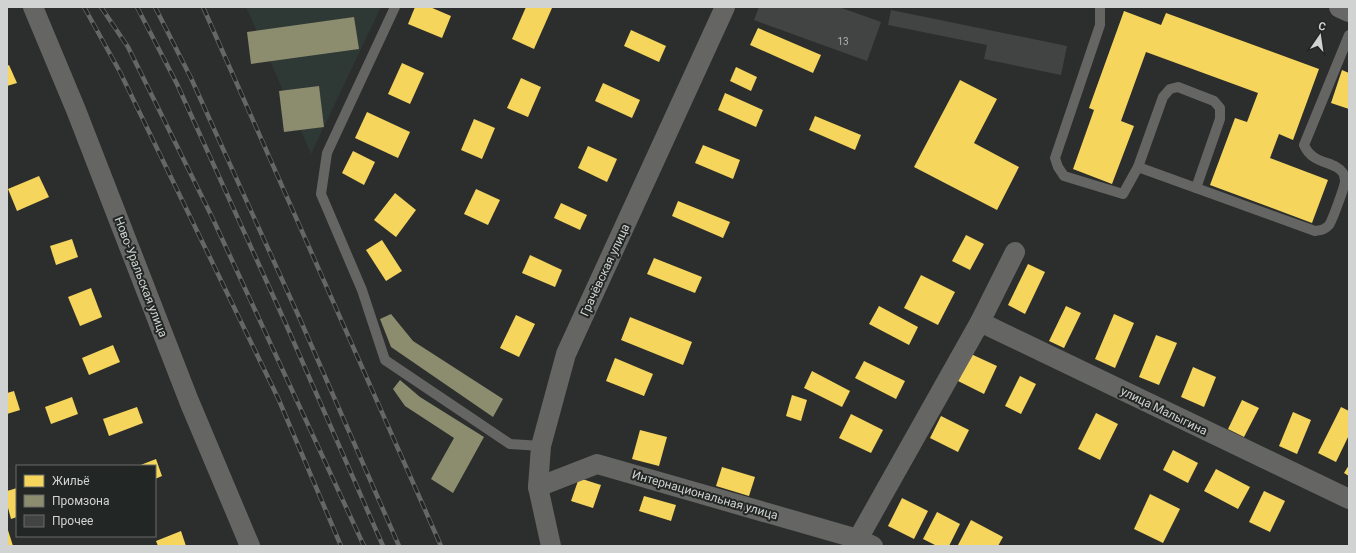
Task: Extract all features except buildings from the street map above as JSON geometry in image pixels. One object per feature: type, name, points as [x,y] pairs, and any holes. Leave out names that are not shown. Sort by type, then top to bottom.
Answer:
[{"type":"main road","points":[[1340,7],[1349,11]]},
{"type":"street","name":"Ново-Уральская улица","points":[[32,7],[76,110],[189,401],[250,546]]},
{"type":"street","name":"Грачёвская улица","points":[[551,546],[538,487],[540,446],[566,354],[725,7]]},
{"type":"street","points":[[862,544],[980,322],[1015,252]]},
{"type":"street","name":"улица Малыгина","points":[[980,322],[1349,499]]},
{"type":"street","name":"Интернациональная улица","points":[[538,487],[597,464],[862,544]]},
{"type":"lane","points":[[395,7],[327,153],[321,194],[362,290],[385,360],[510,444],[540,446]]},
{"type":"lane","points":[[1100,7],[1100,25],[1055,158],[1058,167],[1064,176],[1123,194],[1138,167],[1163,97],[1170,89],[1178,88],[1214,101],[1220,108],[1220,119],[1196,188]]},
{"type":"lane","points":[[1138,167],[1315,231],[1323,230],[1329,225],[1345,181],[1343,172],[1337,167],[1312,157],[1307,152],[1304,145],[1349,35]]},
{"type":"shaded area","points":[[246,7],[381,7],[311,154]]},
{"type":"railway","points":[[84,7],[120,72],[278,398],[341,546]]},
{"type":"railway","points":[[101,7],[128,47],[212,217],[364,546]]},
{"type":"railway","points":[[137,7],[177,84],[285,322],[383,546]]},
{"type":"railway","points":[[155,7],[191,78],[299,317],[399,546]]},
{"type":"railway","points":[[203,7],[441,546]]}]
